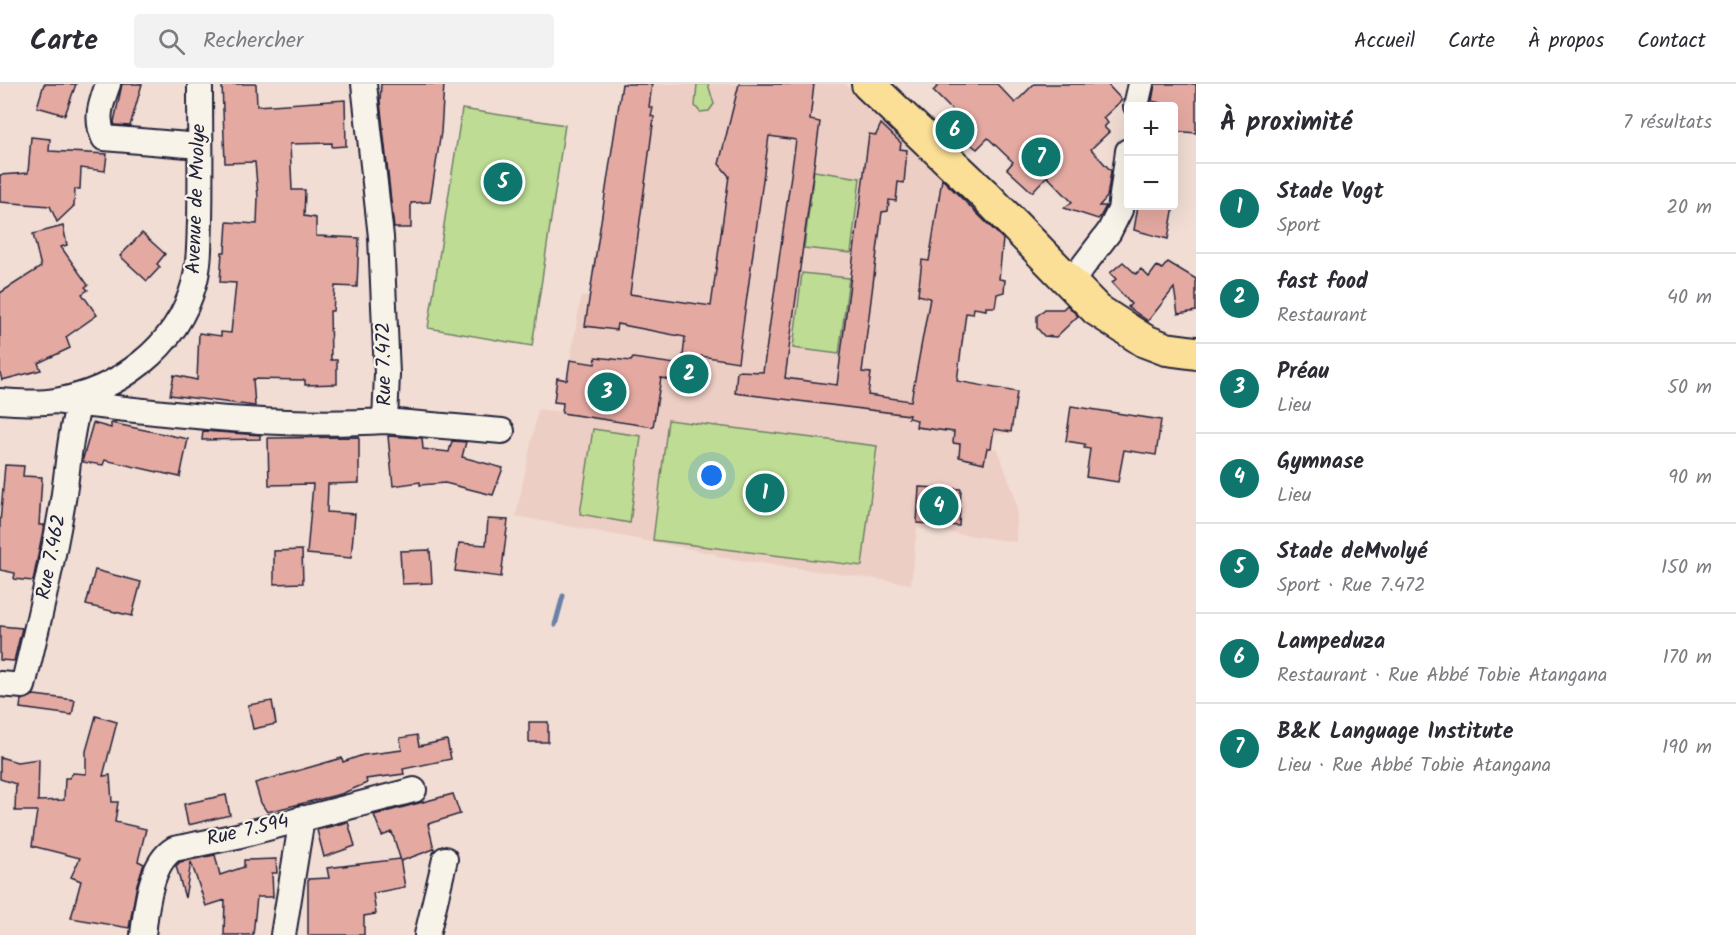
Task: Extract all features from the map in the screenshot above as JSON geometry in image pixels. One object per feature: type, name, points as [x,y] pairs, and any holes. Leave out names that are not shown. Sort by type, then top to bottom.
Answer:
[{"type":"main road","points":[[868,84],[1097,310],[1144,342],[1166,349],[1196,353]]},
{"type":"street","points":[[108,84],[99,109],[99,125],[104,138],[200,146]]},
{"type":"street","name":"Avenue de Mvolye","points":[[0,401],[54,401],[93,391],[131,373],[162,342],[179,318],[194,285],[199,253],[200,84]]},
{"type":"street","name":"Rue 7.472","points":[[54,401],[222,419],[336,423],[385,421],[387,374],[381,237],[364,84]]},
{"type":"street","points":[[1137,102],[1141,84]]},
{"type":"street","points":[[1071,282],[1108,232],[1120,210],[1127,156]]},
{"type":"street","name":"Rue 7.462","points":[[0,684],[23,686],[52,566],[64,495],[71,431],[79,404]]},
{"type":"street","points":[[385,421],[502,431]]},
{"type":"street","name":"Rue 7.594","points":[[143,935],[155,876],[166,854],[184,845],[237,836],[414,790]]},
{"type":"street","points":[[283,935],[302,819]]},
{"type":"street","points":[[427,935],[445,859]]},
{"type":"shaded area","points":[[622,84],[845,84],[1003,238],[999,278],[1005,280],[1004,292],[997,294],[995,307],[986,307],[985,310],[975,308],[973,314],[966,313],[957,381],[1017,392],[1011,432],[993,435],[991,448],[997,449],[1013,491],[1017,507],[1016,542],[917,528],[911,584],[718,557],[716,554],[516,516],[538,409],[562,412],[563,404],[554,402],[557,378],[567,379],[581,297],[590,297]]},
{"type":"green space","points":[[697,84],[708,84],[714,104],[709,111],[700,112],[695,106]]},
{"type":"green space","points":[[462,109],[565,125],[532,346],[428,328]]},
{"type":"green space","points":[[814,171],[860,178],[851,253],[804,248]]},
{"type":"green space","points":[[802,273],[849,278],[839,354],[793,348]]},
{"type":"green space","points":[[668,420],[877,446],[862,566],[653,540]]},
{"type":"green space","points":[[593,429],[641,436],[630,523],[580,514]]},
{"type":"building","points":[[44,84],[76,84],[65,115],[37,107]]},
{"type":"building","points":[[122,84],[142,84],[130,126],[115,125],[114,122]]},
{"type":"building","points":[[222,84],[256,84],[257,106],[345,100],[346,146],[332,147],[332,143],[290,144],[292,190],[305,190],[304,216],[316,218],[316,236],[359,238],[357,287],[335,286],[333,311],[330,311],[331,360],[337,360],[337,384],[305,385],[305,380],[253,379],[255,406],[170,395],[174,375],[197,380],[199,333],[221,336],[221,332],[231,333],[236,283],[220,282],[227,222],[257,224],[258,197],[255,162],[225,163]]},
{"type":"building","points":[[381,84],[444,84],[441,132],[430,202],[411,203],[411,228],[394,228],[380,101]]},
{"type":"building","points":[[622,84],[652,84],[649,107],[653,108],[651,116],[654,117],[630,294],[711,306],[729,176],[719,164],[739,84],[814,84],[810,120],[820,122],[785,378],[837,385],[869,134],[876,135],[881,124],[901,143],[900,149],[907,150],[904,183],[898,182],[896,201],[889,200],[888,211],[882,212],[862,372],[871,373],[868,395],[911,401],[930,298],[918,295],[922,260],[929,261],[942,179],[1003,239],[999,279],[1005,280],[1004,292],[997,294],[995,307],[986,307],[986,310],[974,308],[973,314],[966,313],[957,381],[1017,392],[1011,432],[994,429],[991,448],[987,448],[984,463],[959,457],[960,444],[953,443],[954,432],[916,427],[917,420],[908,418],[909,415],[735,393],[737,371],[763,372],[796,140],[769,136],[738,362],[701,356],[696,385],[661,378],[653,427],[562,413],[563,403],[554,402],[557,378],[567,380],[570,360],[595,364],[596,357],[631,361],[633,358],[682,365],[685,337],[617,324],[616,330],[585,326]]},
{"type":"building","points":[[940,84],[997,84],[1015,103],[1034,84],[1107,84],[1122,100],[1103,118],[1108,123],[1104,127],[1109,132],[1091,149],[1111,171],[1107,197],[1099,206],[1106,206],[1100,217],[1098,219],[1064,208],[1072,202],[1047,176],[1032,192],[1007,169],[1013,162],[988,138],[977,149],[973,146],[953,125],[959,117],[933,91]]},
{"type":"building","points":[[1155,84],[1196,84],[1196,133],[1178,131],[1178,102],[1152,101]]},
{"type":"building","points":[[31,137],[50,139],[49,151],[107,154],[105,171],[81,168],[80,189],[75,189],[74,206],[57,222],[50,206],[0,202],[0,175],[28,173]]},
{"type":"building","points":[[1137,210],[1173,210],[1168,239],[1134,230]]},
{"type":"building","points":[[63,226],[67,245],[61,247],[88,285],[85,287],[88,290],[82,294],[97,315],[66,337],[70,348],[38,363],[41,370],[2,380],[0,373],[0,293],[41,267],[33,234]]},
{"type":"building","points":[[142,233],[165,254],[157,264],[160,267],[147,281],[120,256]]},
{"type":"building","points":[[1123,262],[1136,274],[1141,269],[1149,277],[1157,266],[1162,269],[1168,262],[1196,279],[1196,311],[1178,314],[1174,288],[1148,321],[1128,307],[1131,304],[1112,283],[1116,279],[1110,273]]},
{"type":"building","points":[[1067,305],[1078,316],[1056,337],[1044,336],[1037,328],[1037,316],[1045,309],[1063,309]]},
{"type":"building","points":[[1071,406],[1161,420],[1156,455],[1124,450],[1118,482],[1086,477],[1090,449],[1084,448],[1085,444],[1066,441]]},
{"type":"building","points":[[93,423],[111,428],[111,423],[188,439],[180,477],[105,460],[103,465],[82,462]]},
{"type":"building","points":[[203,431],[260,435],[260,439],[202,440]]},
{"type":"building","points":[[388,436],[422,438],[423,449],[449,452],[452,441],[466,442],[462,457],[503,468],[493,495],[445,483],[420,485],[420,482],[393,486]]},
{"type":"building","points":[[359,437],[359,483],[328,484],[327,512],[355,514],[351,558],[307,554],[313,484],[269,485],[268,438]]},
{"type":"building","points":[[5,465],[24,466],[23,476],[42,477],[39,525],[44,525],[33,581],[14,579],[15,573],[0,570],[0,523]]},
{"type":"building","points":[[919,487],[961,489],[959,526],[917,523]]},
{"type":"building","points":[[488,519],[508,520],[501,577],[455,571],[459,543],[486,545]]},
{"type":"building","points":[[302,550],[303,583],[274,584],[274,551]]},
{"type":"building","points":[[430,550],[432,583],[402,584],[400,551]]},
{"type":"building","points":[[95,570],[141,582],[132,616],[86,605]]},
{"type":"building","points":[[0,626],[22,628],[14,661],[0,660]]},
{"type":"building","points":[[34,695],[75,700],[72,715],[20,708],[21,700]]},
{"type":"building","points":[[272,701],[276,724],[253,729],[248,705]]},
{"type":"building","points":[[96,716],[117,722],[103,776],[110,775],[112,802],[118,802],[115,822],[146,829],[138,861],[144,864],[137,884],[129,928],[71,918],[81,881],[71,877],[80,858],[32,846],[37,811],[15,811],[16,784],[0,779],[0,757],[17,762],[39,759],[38,801],[64,800],[65,778],[69,778],[73,773],[86,774],[86,751]]},
{"type":"building","points":[[529,722],[548,722],[548,742],[529,742]]},
{"type":"building","points":[[417,735],[419,746],[447,740],[451,759],[403,769],[404,774],[366,779],[367,783],[341,794],[267,812],[261,803],[255,783],[342,758],[343,762],[363,755],[402,750],[400,738]]},
{"type":"building","points":[[453,794],[460,814],[428,824],[434,849],[401,861],[392,832],[382,836],[374,815]]},
{"type":"building","points":[[226,795],[230,815],[188,825],[184,804]]},
{"type":"building","points":[[348,822],[355,846],[324,857],[317,830]]},
{"type":"building","points":[[215,855],[220,875],[244,867],[244,860],[276,859],[277,873],[272,873],[273,897],[257,897],[253,935],[224,935],[225,900],[206,906],[191,862],[185,898],[176,866],[180,862]]},
{"type":"building","points":[[400,859],[405,887],[373,893],[376,914],[364,916],[364,935],[308,935],[308,879],[329,878],[327,868]]},
{"type":"waterway","points":[[555,625],[563,596]]},
{"type":"place","name":"Lampeduza","points":[[955,130]]},
{"type":"place","name":"B&K Language Institute","points":[[1041,157]]},
{"type":"place","name":"Stade deMvolyé","points":[[503,182]]},
{"type":"place","name":"fast food","points":[[689,374]]},
{"type":"place","name":"Préau","points":[[607,392]]},
{"type":"place","name":"Stade Vogt","points":[[765,493]]},
{"type":"place","name":"Gymnase","points":[[939,506]]}]
